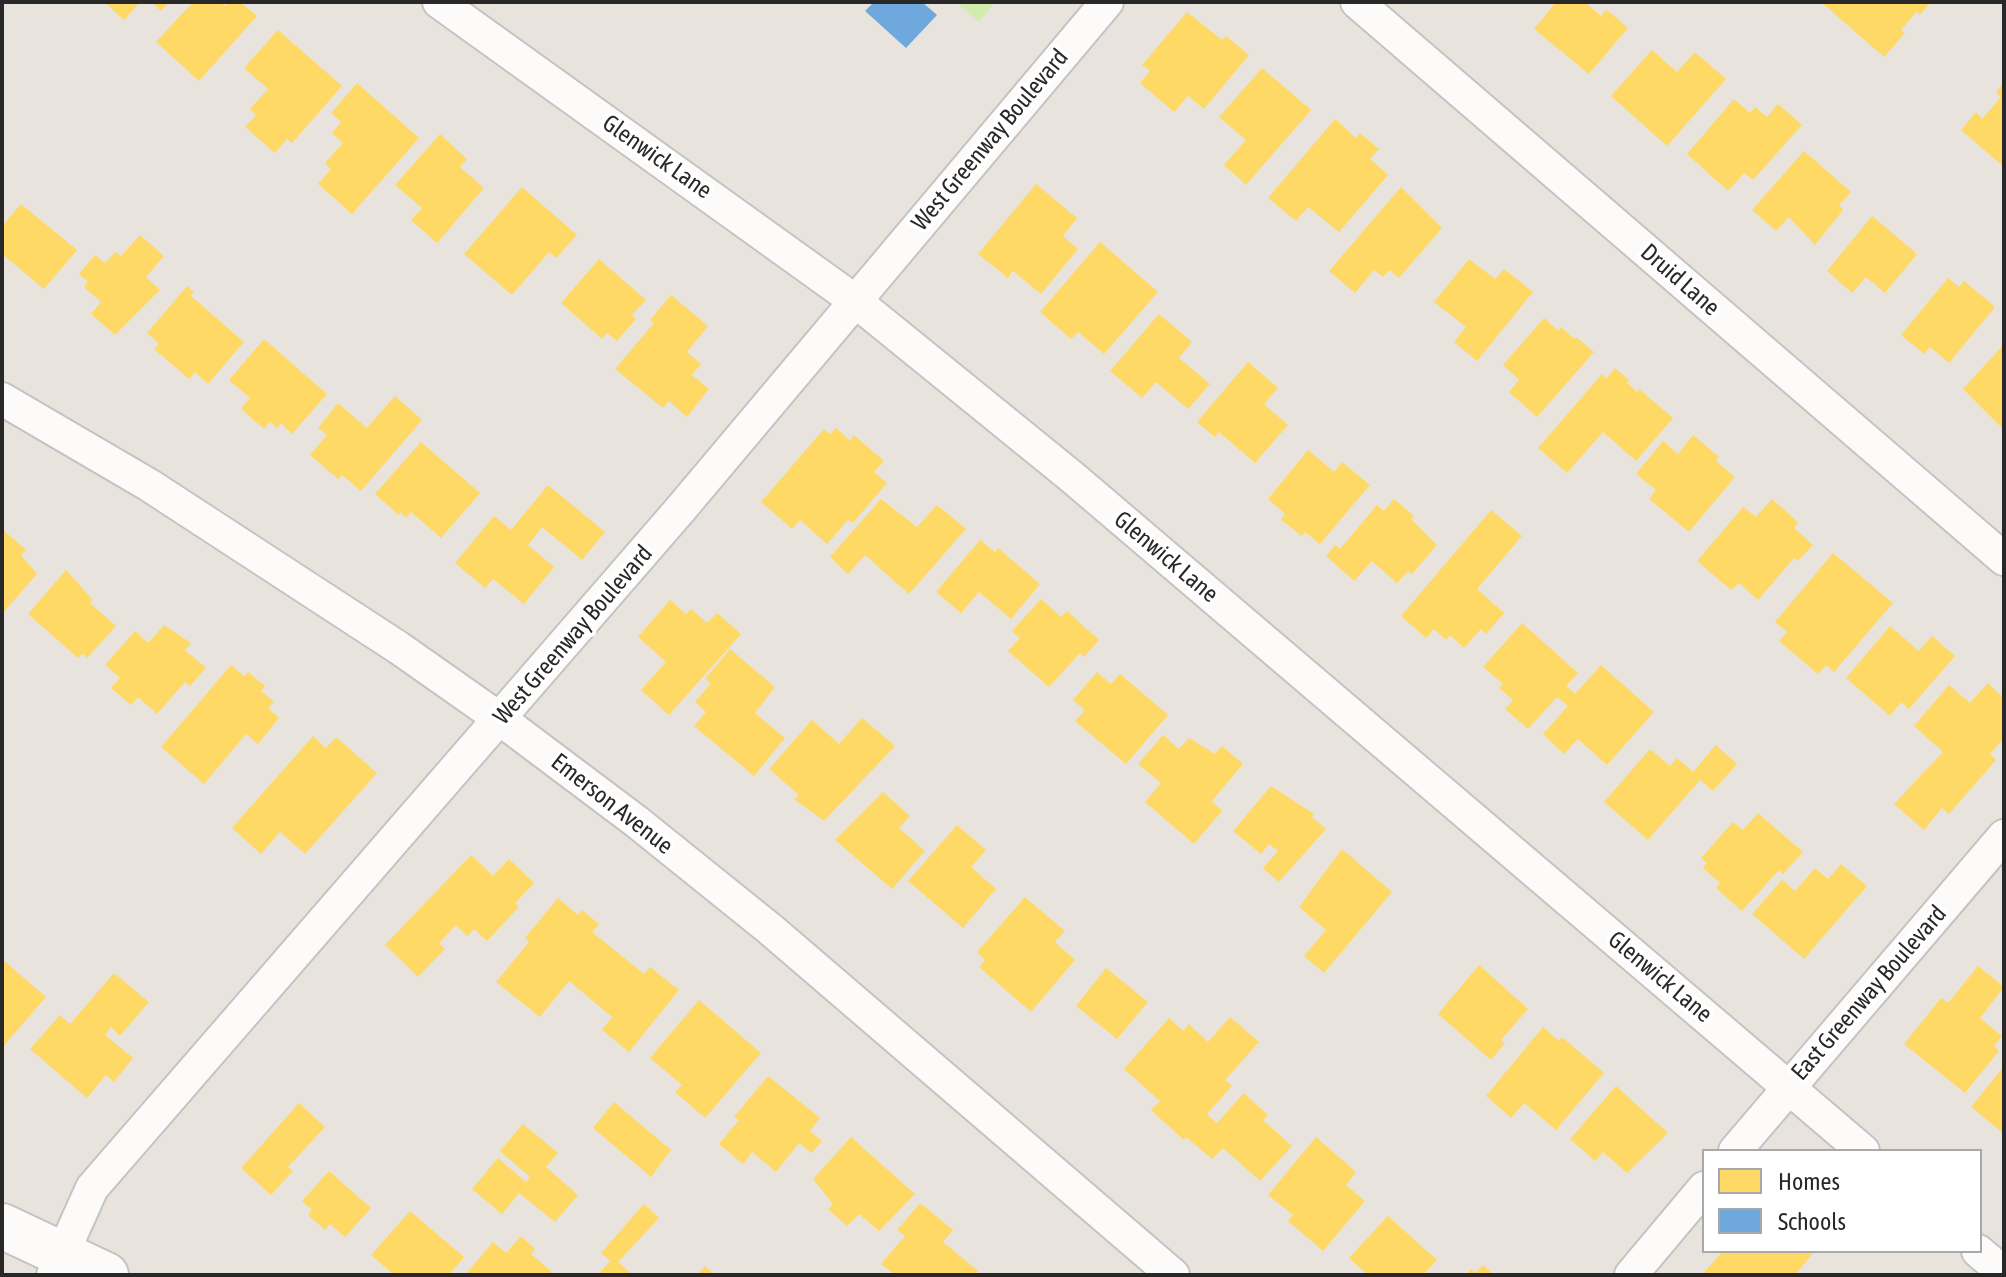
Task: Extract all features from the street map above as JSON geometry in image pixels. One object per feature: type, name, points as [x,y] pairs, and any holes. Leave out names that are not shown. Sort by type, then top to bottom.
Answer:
[{"type":"street","name":"Glenwick Lane","points":[[439,2],[854,300],[1072,477],[1861,1149]]},
{"type":"street","name":"West Greenway Boulevard","points":[[58,1264],[92,1188],[500,719],[1107,2]]},
{"type":"street","name":"Druid Lane","points":[[1357,2],[2004,559]]},
{"type":"street","name":"Emerson Avenue","points":[[2,399],[149,485],[399,648],[500,719],[770,929],[1173,1275]]},
{"type":"street","name":"East Greenway Boulevard","points":[[1737,1149],[2004,836]]},
{"type":"street","points":[[1631,1275],[1702,1190]]},
{"type":"street","points":[[2,1226],[58,1264],[106,1275]]},
{"type":"street","points":[[1980,1253],[2004,1273]]},
{"type":"green space","points":[[956,2],[995,2],[979,22]]},
{"type":"building: Homes","points":[[104,2],[140,2],[124,20]]},
{"type":"building: Homes","points":[[152,2],[169,2],[161,11]]},
{"type":"building: Homes","points":[[193,2],[220,2],[225,6],[229,2],[240,2],[257,16],[199,81],[156,42]]},
{"type":"building: Homes","points":[[1556,2],[1585,2],[1601,16],[1606,9],[1628,28],[1589,74],[1534,29]]},
{"type":"building: Homes","points":[[1821,2],[1931,2],[1920,15],[1916,12],[1901,30],[1905,33],[1884,57]]},
{"type":"building: Homes","points":[[1187,12],[1222,40],[1226,36],[1249,55],[1204,109],[1188,96],[1174,112],[1140,83],[1150,71],[1142,65]]},
{"type":"building: Homes","points":[[278,30],[342,86],[292,143],[287,139],[275,153],[245,127],[256,115],[250,109],[268,89],[244,68]]},
{"type":"building: Homes","points":[[1652,50],[1677,72],[1695,52],[1726,79],[1667,146],[1611,96]]},
{"type":"building: Homes","points":[[1262,68],[1311,110],[1246,185],[1224,165],[1246,140],[1219,117]]},
{"type":"building: Homes","points":[[2004,82],[2004,167],[1961,130],[1976,112],[1982,119],[2001,97],[1996,92]]},
{"type":"building: Homes","points":[[357,83],[419,138],[352,214],[318,184],[331,169],[325,163],[343,143],[332,133],[341,122],[331,113]]},
{"type":"building: Homes","points":[[1734,99],[1750,113],[1755,107],[1767,117],[1778,104],[1802,125],[1753,180],[1744,173],[1728,191],[1687,154]]},
{"type":"building: Homes","points":[[1335,119],[1356,138],[1360,133],[1379,149],[1370,159],[1388,175],[1339,232],[1308,207],[1296,221],[1268,198]]},
{"type":"building: Homes","points":[[440,134],[467,159],[460,167],[484,188],[437,243],[411,220],[422,208],[395,185]]},
{"type":"building: Homes","points":[[1804,151],[1851,192],[1839,205],[1843,210],[1815,245],[1789,217],[1776,231],[1752,210]]},
{"type":"building: Homes","points":[[1036,184],[1077,218],[1063,236],[1078,249],[1041,294],[1013,271],[1008,278],[978,254]]},
{"type":"building: Homes","points":[[522,187],[577,235],[556,258],[549,252],[512,295],[464,254]]},
{"type":"building: Homes","points":[[1401,187],[1442,228],[1399,278],[1389,270],[1383,277],[1374,270],[1355,293],[1329,271]]},
{"type":"building: Homes","points":[[21,204],[77,250],[44,289],[2,254],[2,226]]},
{"type":"building: Homes","points":[[1872,216],[1917,254],[1885,293],[1866,277],[1852,293],[1827,271]]},
{"type":"building: Homes","points":[[140,235],[164,256],[146,277],[160,290],[115,335],[91,314],[101,302],[84,287],[88,282],[79,274],[95,255],[105,263],[115,252],[121,256]]},
{"type":"building: Homes","points":[[1100,242],[1158,292],[1104,354],[1078,332],[1071,339],[1040,312]]},
{"type":"building: Homes","points":[[599,259],[646,300],[632,315],[636,319],[617,341],[607,333],[602,339],[561,303]]},
{"type":"building: Homes","points":[[1469,259],[1495,279],[1504,269],[1533,292],[1477,361],[1454,342],[1466,327],[1434,302]]},
{"type":"building: Homes","points":[[1948,278],[1959,287],[1964,281],[1995,307],[1949,363],[1930,347],[1924,354],[1901,335]]},
{"type":"building: Homes","points":[[187,286],[194,292],[191,296],[244,342],[208,384],[195,372],[189,379],[154,349],[159,344],[147,333]]},
{"type":"building: Homes","points":[[671,295],[708,326],[687,352],[701,364],[692,375],[709,389],[687,417],[669,401],[663,408],[615,369],[654,323],[650,320]]},
{"type":"building: Homes","points":[[1159,314],[1192,342],[1179,358],[1210,384],[1188,409],[1156,382],[1142,398],[1110,371]]},
{"type":"building: Homes","points":[[1544,318],[1558,331],[1561,327],[1594,352],[1537,417],[1509,392],[1519,380],[1503,365]]},
{"type":"building: Homes","points":[[264,339],[327,394],[292,434],[281,423],[277,428],[270,422],[264,429],[241,409],[250,398],[229,380]]},
{"type":"building: Homes","points":[[2004,344],[2004,430],[1963,389]]},
{"type":"building: Homes","points":[[1248,362],[1278,388],[1264,404],[1288,425],[1255,463],[1219,432],[1215,437],[1197,422]]},
{"type":"building: Homes","points":[[1615,368],[1637,392],[1639,389],[1673,418],[1636,461],[1603,432],[1567,473],[1538,448],[1602,374],[1606,379]]},
{"type":"building: Homes","points":[[395,396],[422,420],[361,491],[342,475],[338,479],[310,455],[327,435],[318,428],[338,403],[367,428]]},
{"type":"building: Homes","points":[[836,428],[850,441],[854,435],[884,461],[874,472],[887,483],[853,523],[848,520],[827,544],[800,520],[792,529],[761,502],[824,429],[830,434]]},
{"type":"building: Homes","points":[[1693,435],[1719,457],[1716,461],[1735,477],[1689,532],[1649,499],[1656,490],[1636,474],[1663,441],[1678,454]]},
{"type":"building: Homes","points":[[421,442],[480,493],[441,538],[411,512],[406,518],[401,512],[399,515],[375,494]]},
{"type":"building: Homes","points":[[1308,450],[1334,472],[1342,462],[1370,485],[1320,544],[1305,532],[1302,536],[1281,520],[1285,514],[1268,499]]},
{"type":"building: Homes","points":[[548,485],[605,532],[582,560],[542,527],[528,545],[554,567],[524,604],[493,579],[485,588],[455,563],[494,516],[511,530]]},
{"type":"building: Homes","points":[[881,499],[917,527],[937,505],[966,529],[909,594],[865,555],[848,574],[830,557]]},
{"type":"building: Homes","points":[[1394,499],[1414,516],[1411,519],[1437,545],[1412,574],[1408,571],[1397,583],[1372,561],[1354,581],[1326,556],[1335,545],[1340,549],[1377,505],[1384,511]]},
{"type":"building: Homes","points":[[1772,499],[1798,522],[1794,528],[1813,545],[1798,561],[1794,558],[1758,600],[1739,583],[1731,590],[1697,561],[1743,507],[1756,517]]},
{"type":"building: Homes","points":[[1491,510],[1522,536],[1477,589],[1504,613],[1486,634],[1481,629],[1464,648],[1450,635],[1446,640],[1434,629],[1426,638],[1401,616]]},
{"type":"building: Homes","points":[[2,529],[26,550],[21,555],[37,574],[2,614]]},
{"type":"building: Homes","points":[[980,540],[995,552],[998,548],[1040,584],[1011,619],[979,592],[961,613],[936,592]]},
{"type":"building: Homes","points":[[1833,553],[1893,603],[1834,672],[1826,665],[1818,674],[1779,641],[1787,632],[1775,622]]},
{"type":"building: Homes","points":[[66,570],[93,600],[90,603],[116,626],[87,658],[83,654],[78,658],[28,614]]},
{"type":"building: Homes","points":[[1041,599],[1061,617],[1067,611],[1099,640],[1084,657],[1080,653],[1049,687],[1008,651],[1020,638],[1012,631]]},
{"type":"building: Homes","points":[[670,600],[686,614],[691,609],[707,623],[717,613],[741,634],[669,715],[641,690],[666,662],[638,637]]},
{"type":"building: Homes","points":[[1522,623],[1578,673],[1566,686],[1575,694],[1601,665],[1654,712],[1607,765],[1578,739],[1564,754],[1543,734],[1568,706],[1557,697],[1528,729],[1505,709],[1513,700],[1499,688],[1503,684],[1483,667]]},
{"type":"building: Homes","points":[[164,625],[191,643],[185,650],[206,668],[190,686],[185,682],[157,714],[138,697],[131,705],[111,688],[120,678],[105,665],[135,631],[148,643]]},
{"type":"building: Homes","points":[[1890,626],[1919,651],[1932,636],[1955,656],[1909,709],[1901,702],[1890,716],[1846,678]]},
{"type":"building: Homes","points":[[730,649],[775,687],[755,713],[785,738],[754,776],[694,726],[706,712],[695,702],[711,683],[705,679]]},
{"type":"building: Homes","points":[[231,665],[244,676],[248,672],[265,686],[261,691],[274,702],[268,708],[279,718],[258,744],[246,734],[204,784],[161,747]]},
{"type":"building: Homes","points":[[1097,672],[1111,684],[1120,674],[1168,715],[1126,764],[1075,721],[1085,710],[1073,700]]},
{"type":"building: Homes","points":[[1988,683],[2004,698],[2004,738],[1990,754],[1996,760],[1949,814],[1942,808],[1924,830],[1894,804],[1943,752],[1914,726],[1949,685],[1970,703]]},
{"type":"building: Homes","points":[[862,718],[895,746],[824,821],[794,799],[799,795],[769,769],[812,720],[839,744]]},
{"type":"building: Homes","points":[[1163,735],[1179,749],[1189,738],[1215,754],[1222,746],[1243,764],[1212,801],[1222,811],[1194,844],[1145,802],[1161,783],[1138,764]]},
{"type":"building: Homes","points":[[313,736],[326,748],[336,737],[377,773],[305,854],[280,832],[261,854],[232,828]]},
{"type":"building: Homes","points":[[1716,745],[1737,764],[1713,791],[1700,780],[1648,840],[1604,802],[1650,749],[1670,766],[1677,758],[1693,772]]},
{"type":"building: Homes","points":[[1271,786],[1314,814],[1312,817],[1326,829],[1279,882],[1263,868],[1278,851],[1269,844],[1261,854],[1233,831]]},
{"type":"building: Homes","points":[[883,792],[910,816],[899,828],[925,851],[892,889],[835,840]]},
{"type":"building: Homes","points":[[1758,813],[1803,852],[1783,874],[1779,870],[1742,911],[1716,888],[1720,883],[1703,868],[1707,863],[1701,858],[1733,822],[1743,830]]},
{"type":"building: Homes","points":[[957,825],[986,850],[971,867],[996,889],[963,928],[908,881]]},
{"type":"building: Homes","points":[[1342,849],[1392,892],[1324,973],[1304,956],[1326,930],[1299,907]]},
{"type":"building: Homes","points":[[471,855],[493,876],[509,859],[534,883],[515,903],[519,907],[487,941],[474,929],[467,936],[456,925],[439,943],[445,949],[418,977],[385,945]]},
{"type":"building: Homes","points":[[1841,864],[1867,886],[1804,959],[1752,914],[1782,880],[1795,891],[1815,868],[1828,879]]},
{"type":"building: Homes","points":[[1025,897],[1065,931],[1055,942],[1075,960],[1031,1012],[979,967],[985,960],[977,952]]},
{"type":"building: Homes","points":[[558,898],[578,915],[582,910],[599,924],[592,932],[644,974],[650,967],[679,990],[629,1052],[602,1030],[612,1017],[569,981],[540,1017],[496,982],[529,942],[525,938]]},
{"type":"building: Homes","points":[[2,959],[46,997],[2,1048]]},
{"type":"building: Homes","points":[[1479,965],[1528,1009],[1501,1040],[1505,1043],[1491,1060],[1438,1014]]},
{"type":"building: Homes","points":[[1978,966],[2004,987],[1980,1018],[2002,1036],[1994,1046],[1999,1051],[1965,1093],[1904,1044],[1941,998],[1948,1003]]},
{"type":"building: Homes","points":[[1106,968],[1148,1002],[1117,1039],[1076,1006]]},
{"type":"building: Homes","points":[[114,973],[149,1002],[120,1036],[111,1027],[105,1035],[133,1058],[114,1082],[106,1075],[87,1098],[30,1049],[60,1015],[70,1024]]},
{"type":"building: Homes","points":[[699,1000],[761,1053],[705,1118],[675,1092],[682,1085],[650,1058]]},
{"type":"building: Homes","points":[[1230,1017],[1259,1042],[1225,1080],[1232,1086],[1207,1114],[1217,1123],[1244,1093],[1268,1115],[1263,1120],[1292,1146],[1260,1181],[1223,1148],[1212,1159],[1186,1137],[1184,1140],[1151,1110],[1160,1101],[1124,1069],[1169,1018],[1183,1031],[1189,1024],[1208,1042]]},
{"type":"building: Homes","points":[[1543,1027],[1559,1041],[1562,1037],[1604,1073],[1556,1130],[1524,1103],[1511,1118],[1486,1096]]},
{"type":"building: Homes","points":[[2004,1066],[2004,1134],[1971,1107]]},
{"type":"building: Homes","points":[[768,1076],[820,1118],[810,1131],[822,1141],[812,1153],[799,1143],[776,1172],[752,1152],[743,1164],[719,1144],[739,1120],[734,1117]]},
{"type":"building: Homes","points":[[1616,1086],[1668,1133],[1627,1173],[1603,1152],[1595,1161],[1570,1139]]},
{"type":"building: Homes","points":[[614,1102],[671,1150],[651,1177],[593,1128]]},
{"type":"building: Homes","points":[[299,1103],[325,1127],[288,1167],[293,1171],[271,1195],[241,1168]]},
{"type":"building: Homes","points":[[523,1124],[558,1153],[546,1167],[578,1195],[555,1222],[519,1193],[502,1214],[472,1189],[498,1158],[526,1182],[530,1177],[500,1151]]},
{"type":"building: Homes","points":[[851,1137],[915,1194],[879,1231],[859,1214],[847,1226],[828,1209],[833,1204],[813,1179]]},
{"type":"building: Homes","points":[[1316,1137],[1356,1172],[1346,1185],[1365,1201],[1323,1251],[1288,1221],[1293,1215],[1268,1195]]},
{"type":"building: Homes","points":[[329,1171],[371,1208],[345,1237],[330,1224],[325,1230],[308,1215],[312,1210],[302,1201]]},
{"type":"building: Homes","points":[[920,1203],[953,1230],[943,1242],[978,1271],[975,1275],[895,1275],[881,1264],[905,1236],[897,1230]]},
{"type":"building: Homes","points":[[644,1204],[659,1218],[618,1262],[633,1275],[598,1275],[610,1261],[601,1253]]},
{"type":"building: Homes","points":[[410,1211],[464,1257],[449,1275],[394,1275],[371,1255]]},
{"type":"building: Homes","points":[[1388,1216],[1437,1260],[1423,1275],[1368,1275],[1349,1258]]},
{"type":"building: Homes","points":[[521,1236],[535,1249],[531,1254],[552,1272],[549,1275],[465,1275],[493,1242],[506,1253]]},
{"type":"building: Homes","points":[[1721,1253],[1813,1253],[1795,1275],[1702,1275]]},
{"type":"building: Homes","points":[[1483,1265],[1494,1275],[1466,1275],[1471,1269],[1475,1273]]},
{"type":"building: Homes","points":[[705,1266],[715,1275],[697,1275]]},
{"type":"building: Schools","points":[[874,2],[922,2],[937,15],[906,48],[865,11]]}]
